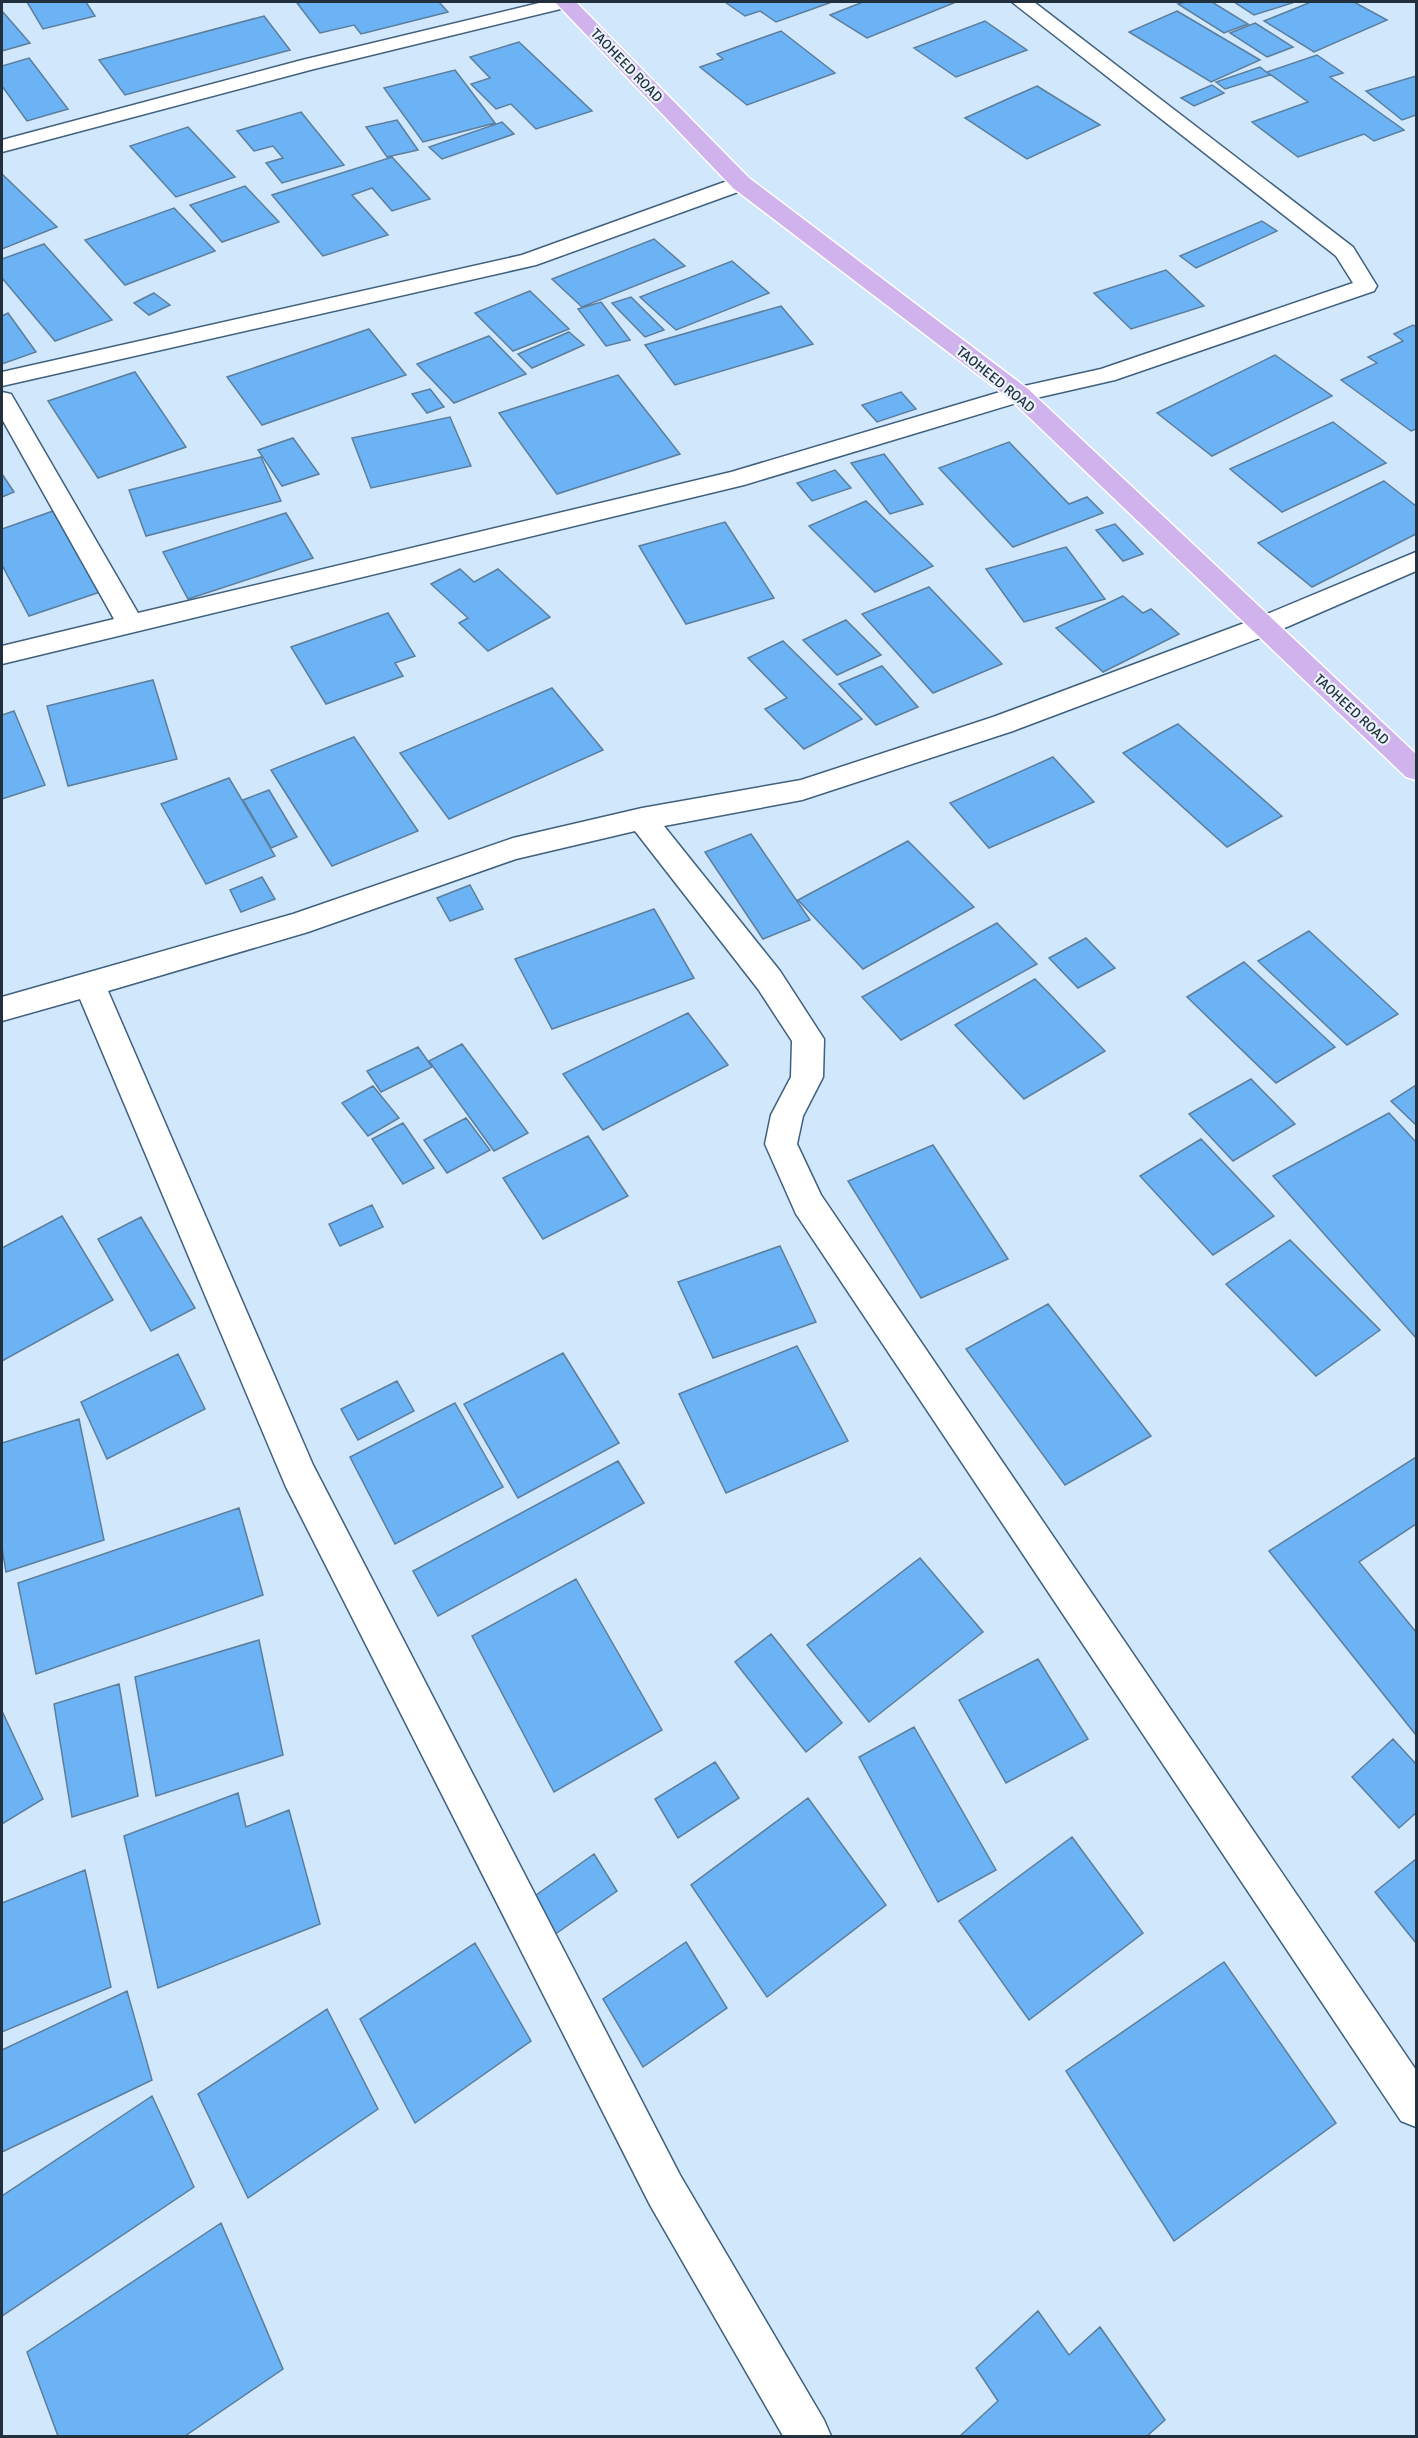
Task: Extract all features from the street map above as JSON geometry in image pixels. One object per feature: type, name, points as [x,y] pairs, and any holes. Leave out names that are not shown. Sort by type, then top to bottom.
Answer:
[{"type":"main road","name":"TAOHEED ROAD","points":[[565,2],[741,183],[1019,394],[1416,770]]},
{"type":"street","points":[[2,146],[309,64],[565,2]]},
{"type":"street","points":[[2,655],[130,622],[448,549],[735,479],[1019,394],[1107,375],[1366,286],[1345,252],[1022,2]]},
{"type":"street","points":[[2,380],[105,354],[528,260],[741,183]]},
{"type":"street","points":[[2,399],[130,622]]},
{"type":"street","points":[[2,1009],[297,924],[513,849],[642,819],[802,790],[1003,724],[1264,626],[1416,561]]},
{"type":"street","points":[[642,819],[769,980],[808,1039],[807,1077],[787,1115],[781,1144],[808,1204],[1416,2106]]},
{"type":"street","points":[[89,983],[299,1475],[665,2190],[808,2436]]},
{"type":"building","points":[[27,2],[86,2],[95,16],[43,29]]},
{"type":"building","points":[[439,2],[448,12],[361,34],[354,25],[320,33],[297,3]]},
{"type":"building","points":[[725,2],[832,2],[776,22],[760,11],[745,16]]},
{"type":"building","points":[[863,2],[956,2],[867,38],[830,15]]},
{"type":"building","points":[[1212,2],[1248,24],[1224,33],[1178,4]]},
{"type":"building","points":[[1234,2],[1295,2],[1254,15]]},
{"type":"building","points":[[1311,2],[1354,2],[1387,20],[1314,52],[1264,21]]},
{"type":"building","points":[[2,11],[30,43],[2,51]]},
{"type":"building","points":[[1177,11],[1260,60],[1211,82],[1129,32]]},
{"type":"building","points":[[264,16],[290,50],[125,95],[99,60]]},
{"type":"building","points":[[985,21],[1027,50],[956,77],[914,48]]},
{"type":"building","points":[[1255,23],[1293,47],[1267,57],[1230,33]]},
{"type":"building","points":[[781,31],[835,73],[747,105],[700,67],[723,59],[717,54]]},
{"type":"building","points":[[519,42],[592,111],[536,129],[511,104],[496,109],[471,84],[490,78],[470,57]]},
{"type":"building","points":[[1317,55],[1343,73],[1330,77],[1404,130],[1374,141],[1364,134],[1298,157],[1252,122],[1308,102],[1267,72]]},
{"type":"building","points":[[29,58],[68,109],[27,121],[2,86],[2,66]]},
{"type":"building","points":[[1260,67],[1270,75],[1225,89],[1216,82]]},
{"type":"building","points":[[455,70],[495,123],[423,142],[384,88]]},
{"type":"building","points":[[1416,76],[1416,115],[1402,120],[1366,91]]},
{"type":"building","points":[[1212,85],[1224,93],[1194,106],[1181,98]]},
{"type":"building","points":[[1037,86],[1100,125],[1027,159],[965,118]]},
{"type":"building","points":[[301,112],[344,165],[282,183],[266,163],[283,158],[273,146],[254,151],[237,131]]},
{"type":"building","points":[[397,120],[418,150],[387,157],[366,127]]},
{"type":"building","points":[[502,122],[514,134],[442,159],[429,147]]},
{"type":"building","points":[[188,127],[235,177],[176,197],[130,146]]},
{"type":"building","points":[[392,157],[430,199],[392,211],[372,188],[352,195],[388,235],[323,256],[272,195]]},
{"type":"building","points":[[2,174],[57,227],[2,249]]},
{"type":"building","points":[[245,186],[279,222],[222,242],[190,205]]},
{"type":"building","points":[[174,208],[215,251],[125,285],[85,240]]},
{"type":"building","points":[[1262,221],[1277,231],[1196,268],[1180,256]]},
{"type":"building","points":[[654,239],[685,266],[582,307],[552,279]]},
{"type":"building","points":[[44,244],[112,320],[55,341],[2,278],[2,259]]},
{"type":"building","points":[[732,261],[769,293],[676,330],[640,297]]},
{"type":"building","points":[[1166,270],[1204,306],[1131,329],[1094,293]]},
{"type":"building","points":[[530,291],[569,329],[513,351],[475,313]]},
{"type":"building","points":[[154,293],[170,305],[149,315],[134,303]]},
{"type":"building","points":[[631,297],[664,330],[645,337],[612,303]]},
{"type":"building","points":[[601,302],[630,340],[606,346],[578,309]]},
{"type":"building","points":[[781,306],[813,344],[675,385],[645,345]]},
{"type":"building","points":[[8,313],[36,352],[2,364],[2,316]]},
{"type":"building","points":[[1413,325],[1416,327],[1416,429],[1411,431],[1341,380],[1377,363],[1368,357],[1403,341],[1394,334]]},
{"type":"building","points":[[369,329],[406,375],[262,425],[227,377]]},
{"type":"building","points":[[569,332],[584,345],[532,368],[518,354]]},
{"type":"building","points":[[489,336],[526,374],[454,403],[417,364]]},
{"type":"building","points":[[1275,355],[1332,396],[1212,456],[1157,413]]},
{"type":"building","points":[[135,372],[186,447],[98,478],[48,401]]},
{"type":"building","points":[[618,375],[680,454],[557,494],[499,413]]},
{"type":"building","points":[[430,389],[444,407],[427,413],[412,394]]},
{"type":"building","points":[[901,392],[916,409],[877,422],[862,405]]},
{"type":"building","points":[[450,417],[471,466],[371,488],[352,438]]},
{"type":"building","points":[[1333,422],[1386,463],[1282,512],[1230,469]]},
{"type":"building","points":[[293,438],[319,474],[282,486],[258,450]]},
{"type":"building","points":[[1009,442],[1069,504],[1087,497],[1103,513],[1013,547],[939,468]]},
{"type":"building","points":[[884,454],[923,504],[890,514],[851,463]]},
{"type":"building","points":[[261,457],[281,501],[146,536],[129,490]]},
{"type":"building","points":[[835,470],[851,488],[812,501],[797,483]]},
{"type":"building","points":[[2,474],[14,492],[2,497]]},
{"type":"building","points":[[1384,481],[1416,506],[1416,534],[1312,587],[1258,543]]},
{"type":"building","points":[[866,501],[933,566],[875,592],[809,526]]},
{"type":"building","points":[[53,511],[100,592],[29,616],[2,565],[2,529]]},
{"type":"building","points":[[286,513],[313,558],[188,599],[163,552]]},
{"type":"building","points":[[725,522],[774,598],[686,624],[639,546]]},
{"type":"building","points":[[1115,524],[1143,554],[1123,561],[1096,530]]},
{"type":"building","points":[[1066,547],[1105,599],[1024,622],[986,569]]},
{"type":"building","points":[[460,569],[474,582],[498,569],[550,617],[488,651],[459,623],[468,618],[431,584]]},
{"type":"building","points":[[929,587],[1002,664],[933,693],[862,614]]},
{"type":"building","points":[[1123,596],[1143,613],[1151,609],[1179,634],[1103,672],[1056,628]]},
{"type":"building","points":[[388,613],[415,656],[395,663],[403,676],[326,704],[291,647]]},
{"type":"building","points":[[846,620],[881,655],[837,675],[803,640]]},
{"type":"building","points":[[783,641],[862,719],[804,749],[765,709],[787,698],[748,658]]},
{"type":"building","points":[[882,666],[918,707],[876,725],[839,684]]},
{"type":"building","points":[[153,680],[177,759],[68,786],[47,706]]},
{"type":"building","points":[[552,688],[603,750],[449,819],[400,753]]},
{"type":"building","points":[[14,711],[45,785],[2,799],[2,715]]},
{"type":"building","points":[[1178,724],[1282,816],[1227,847],[1123,753]]},
{"type":"building","points":[[354,737],[418,831],[332,866],[271,770]]},
{"type":"building","points":[[1053,757],[1094,802],[989,848],[950,803]]},
{"type":"building","points":[[229,778],[275,856],[206,884],[161,804]]},
{"type":"building","points":[[269,790],[297,837],[271,848],[243,800]]},
{"type":"building","points":[[751,834],[810,920],[763,939],[705,852]]},
{"type":"building","points":[[908,841],[974,907],[863,969],[798,900]]},
{"type":"building","points":[[262,877],[275,899],[241,912],[230,890]]},
{"type":"building","points":[[470,885],[483,909],[450,921],[437,898]]},
{"type":"building","points":[[654,909],[694,978],[552,1029],[515,959]]},
{"type":"building","points":[[997,923],[1037,964],[901,1040],[862,997]]},
{"type":"building","points":[[1309,931],[1398,1014],[1347,1045],[1258,961]]},
{"type":"building","points":[[1086,938],[1115,968],[1078,988],[1049,958]]},
{"type":"building","points":[[1244,962],[1335,1047],[1276,1083],[1187,997]]},
{"type":"building","points":[[1035,979],[1105,1051],[1024,1099],[955,1025]]},
{"type":"building","points":[[688,1013],[728,1065],[603,1130],[563,1074]]},
{"type":"building","points":[[462,1044],[528,1133],[494,1151],[429,1061]]},
{"type":"building","points":[[418,1047],[432,1067],[381,1092],[367,1071]]},
{"type":"building","points":[[1251,1079],[1295,1124],[1233,1161],[1189,1114]]},
{"type":"building","points":[[1416,1085],[1416,1125],[1391,1101]]},
{"type":"building","points":[[373,1086],[399,1118],[368,1136],[342,1103]]},
{"type":"building","points":[[1389,1113],[1416,1142],[1416,1338],[1273,1176]]},
{"type":"building","points":[[466,1118],[490,1150],[447,1173],[424,1140]]},
{"type":"building","points":[[403,1123],[434,1168],[403,1184],[372,1139]]},
{"type":"building","points":[[588,1136],[628,1196],[543,1239],[503,1178]]},
{"type":"building","points":[[1201,1139],[1274,1216],[1213,1255],[1140,1176]]},
{"type":"building","points":[[933,1145],[1008,1259],[921,1298],[848,1181]]},
{"type":"building","points":[[372,1205],[383,1227],[340,1246],[329,1224]]},
{"type":"building","points":[[62,1216],[113,1300],[2,1361],[2,1248]]},
{"type":"building","points":[[141,1217],[195,1308],[151,1331],[98,1239]]},
{"type":"building","points":[[1290,1240],[1380,1330],[1316,1376],[1226,1284]]},
{"type":"building","points":[[780,1246],[816,1322],[713,1358],[678,1282]]},
{"type":"building","points":[[1048,1304],[1151,1436],[1065,1485],[966,1349]]},
{"type":"building","points":[[797,1346],[848,1441],[726,1493],[679,1394]]},
{"type":"building","points":[[563,1353],[619,1443],[518,1498],[464,1404]]},
{"type":"building","points":[[178,1354],[205,1409],[107,1459],[81,1402]]},
{"type":"building","points":[[397,1381],[414,1411],[358,1440],[341,1409]]},
{"type":"building","points":[[455,1403],[503,1487],[395,1544],[350,1457]]},
{"type":"building","points":[[79,1419],[104,1540],[6,1572],[2,1548],[2,1443]]},
{"type":"building","points":[[1416,1457],[1416,1524],[1359,1562],[1416,1632],[1416,1735],[1269,1551]]},
{"type":"building","points":[[618,1461],[644,1503],[438,1616],[413,1571]]},
{"type":"building","points":[[239,1508],[263,1595],[36,1674],[18,1583]]},
{"type":"building","points":[[920,1558],[983,1632],[869,1722],[807,1645]]},
{"type":"building","points":[[576,1579],[662,1730],[554,1792],[472,1636]]},
{"type":"building","points":[[771,1634],[842,1723],[806,1752],[735,1662]]},
{"type":"building","points":[[259,1640],[283,1755],[156,1796],[135,1677]]},
{"type":"building","points":[[1038,1659],[1088,1739],[1006,1783],[959,1700]]},
{"type":"building","points":[[119,1684],[138,1796],[72,1817],[54,1704]]},
{"type":"building","points":[[2,1711],[43,1799],[2,1824]]},
{"type":"building","points":[[914,1727],[996,1870],[938,1902],[859,1757]]},
{"type":"building","points":[[1393,1739],[1416,1764],[1416,1813],[1399,1828],[1352,1777]]},
{"type":"building","points":[[715,1762],[739,1798],[678,1838],[655,1799]]},
{"type":"building","points":[[238,1793],[246,1827],[289,1810],[320,1924],[158,1988],[124,1836]]},
{"type":"building","points":[[808,1798],[886,1905],[767,1997],[691,1885]]},
{"type":"building","points":[[1072,1837],[1143,1933],[1029,2020],[959,1921]]},
{"type":"building","points":[[594,1854],[617,1891],[554,1935],[532,1898]]},
{"type":"building","points":[[1416,1859],[1416,1943],[1375,1892]]},
{"type":"building","points":[[85,1870],[111,1987],[2,2032],[2,1903]]},
{"type":"building","points":[[686,1942],[727,2008],[643,2067],[603,1999]]},
{"type":"building","points":[[475,1943],[531,2041],[415,2123],[360,2019]]},
{"type":"building","points":[[1224,1962],[1336,2123],[1174,2241],[1066,2071]]},
{"type":"building","points":[[127,1991],[152,2080],[2,2152],[2,2050]]},
{"type":"building","points":[[327,2009],[378,2109],[248,2198],[198,2094]]},
{"type":"building","points":[[152,2096],[194,2187],[2,2316],[2,2196]]},
{"type":"building","points":[[221,2223],[283,2369],[185,2436],[58,2436],[27,2352]]},
{"type":"building","points":[[1038,2311],[1069,2355],[1100,2327],[1165,2420],[1147,2436],[960,2436],[998,2401],[976,2368]]}]
